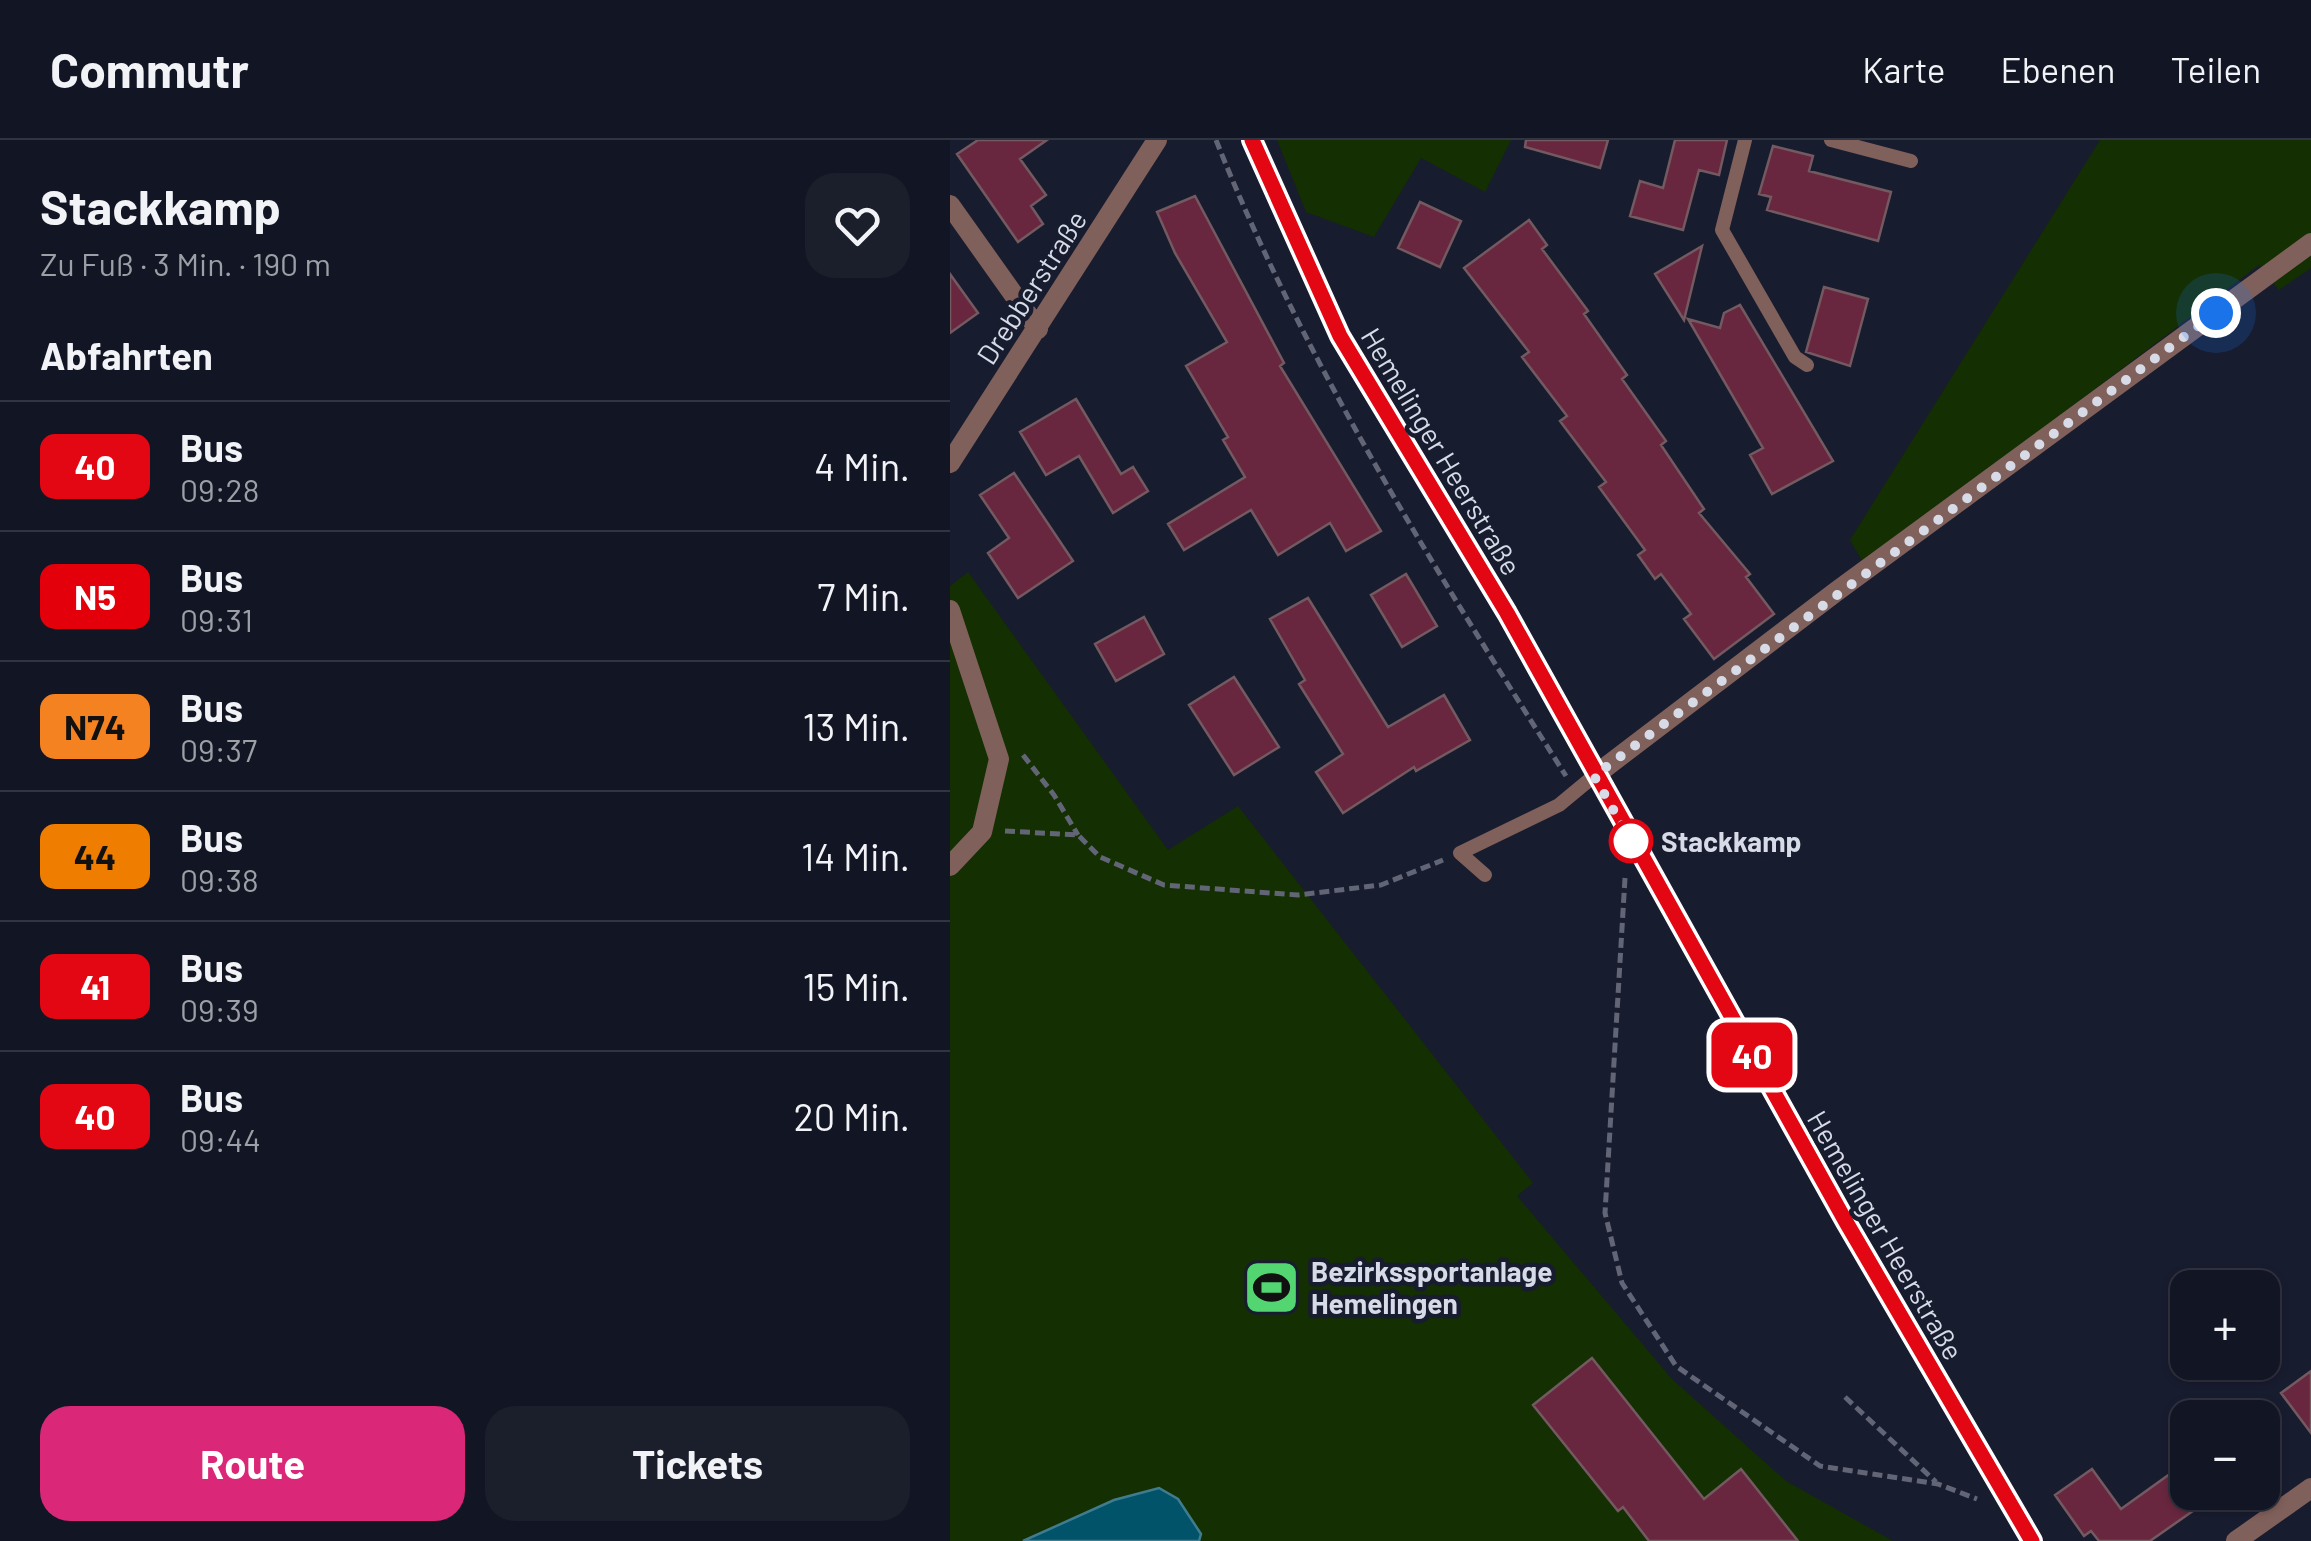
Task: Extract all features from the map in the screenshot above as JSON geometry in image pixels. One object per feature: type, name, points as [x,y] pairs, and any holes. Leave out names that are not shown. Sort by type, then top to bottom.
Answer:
[{"type":"main road","name":"Hemelinger Heerstraße","points":[[1252,140],[1340,336],[1507,613],[1594,776],[2032,1541]]},
{"type":"street","name":"Drebberstraße","points":[[950,463],[1157,140]]},
{"type":"street","points":[[950,206],[1038,329]]},
{"type":"street","points":[[1594,776],[1837,591],[2311,243]]},
{"type":"street","points":[[950,610],[999,758],[982,832],[950,866]]},
{"type":"street","points":[[2236,1541],[2311,1488]]},
{"type":"lane","points":[[1745,140],[1722,230],[1795,358],[1807,365]]},
{"type":"lane","points":[[1831,140],[1912,161]]},
{"type":"lane","points":[[1485,875],[1460,853],[1559,804],[1594,776]]},
{"type":"path","points":[[1216,140],[1292,314],[1386,485],[1576,791]]},
{"type":"path","points":[[991,730],[1020,752],[1054,795],[1078,835],[1100,857],[1164,885],[1298,894],[1381,885],[1460,853]]},
{"type":"path","points":[[982,832],[1042,830],[1078,835]]},
{"type":"path","points":[[1639,854],[1625,874],[1605,1213],[1622,1284],[1676,1366],[1820,1466],[1938,1484],[2014,1514]]},
{"type":"path","points":[[1845,1397],[1938,1484]]},
{"type":"green space","points":[[1277,140],[1511,140],[1485,192],[1421,158],[1374,237],[1306,212]]},
{"type":"green space","points":[[2100,140],[2311,140],[2311,268],[2279,290],[2259,265],[1864,564],[1850,540]]},
{"type":"green space","name":"Bezirkssportanlage Hemelingen","points":[[968,572],[1168,850],[1238,806],[1533,1183],[1517,1196],[1672,1379],[1786,1481],[1893,1541],[950,1541],[950,586]]},
{"type":"water","points":[[1159,1488],[1178,1499],[1201,1534],[1199,1541],[1023,1541],[1114,1500]]},
{"type":"building","points":[[978,140],[1047,140],[1020,159],[1046,195],[1031,206],[1043,224],[1018,242],[957,154]]},
{"type":"building","points":[[1526,140],[1608,140],[1600,168],[1525,147]]},
{"type":"building","points":[[1675,140],[1727,140],[1719,175],[1699,170],[1683,230],[1630,216],[1640,181],[1663,188]]},
{"type":"building","points":[[1773,146],[1813,156],[1809,171],[1891,192],[1878,241],[1767,210],[1771,197],[1759,194]]},
{"type":"building","points":[[1195,196],[1284,363],[1280,366],[1381,531],[1346,551],[1330,523],[1278,555],[1251,510],[1184,550],[1168,524],[1245,477],[1223,440],[1228,437],[1186,366],[1227,342],[1175,253],[1157,212]]},
{"type":"building","points":[[1420,202],[1461,221],[1440,267],[1398,248]]},
{"type":"building","points":[[1529,220],[1547,245],[1542,249],[1588,311],[1584,314],[1627,375],[1622,379],[1666,441],[1661,445],[1704,509],[1699,513],[1750,574],[1746,577],[1774,614],[1714,659],[1684,619],[1691,614],[1661,574],[1655,579],[1638,555],[1645,550],[1599,487],[1606,482],[1560,421],[1567,416],[1522,357],[1529,352],[1464,268]]},
{"type":"building","points":[[1702,246],[1684,320],[1655,274]]},
{"type":"building","points":[[950,274],[978,313],[950,333]]},
{"type":"building","points":[[1824,287],[1868,299],[1850,366],[1806,352]]},
{"type":"building","points":[[1740,305],[1833,461],[1772,494],[1750,455],[1763,448],[1688,319],[1720,328],[1724,313]]},
{"type":"building","points":[[1076,399],[1121,474],[1133,467],[1148,491],[1113,513],[1079,456],[1046,475],[1020,432]]},
{"type":"building","points":[[1014,473],[1073,561],[1018,598],[988,553],[1009,538],[980,495]]},
{"type":"building","points":[[1406,574],[1437,626],[1402,647],[1371,595]]},
{"type":"building","points":[[1308,598],[1388,727],[1444,695],[1470,740],[1416,771],[1414,767],[1343,813],[1316,772],[1343,754],[1299,684],[1305,680],[1270,619]]},
{"type":"building","points":[[1144,617],[1164,654],[1116,681],[1095,644]]},
{"type":"building","points":[[1234,677],[1279,747],[1234,775],[1189,705]]},
{"type":"building","points":[[1592,1358],[1704,1499],[1741,1469],[1798,1541],[1649,1541],[1623,1507],[1618,1511],[1533,1405]]},
{"type":"building","points":[[2311,1371],[2311,1433],[2281,1393]]},
{"type":"building","points":[[2092,1469],[2121,1509],[2170,1474],[2170,1510],[2194,1510],[2150,1541],[2099,1541],[2091,1531],[2084,1536],[2055,1495]]},
{"type":"bus line","name":"40","points":[[1252,140],[1340,336],[1507,613],[1594,776],[1846,1222],[2032,1541]]},
{"type":"place","name":"Stackkamp","points":[[1631,841]]},
{"type":"place","name":"Bezirkssportanlage Hemelingen","points":[[1272,1287]]},
{"type":"route","points":[[1631,841],[1594,776],[1837,591],[2216,313]]}]
